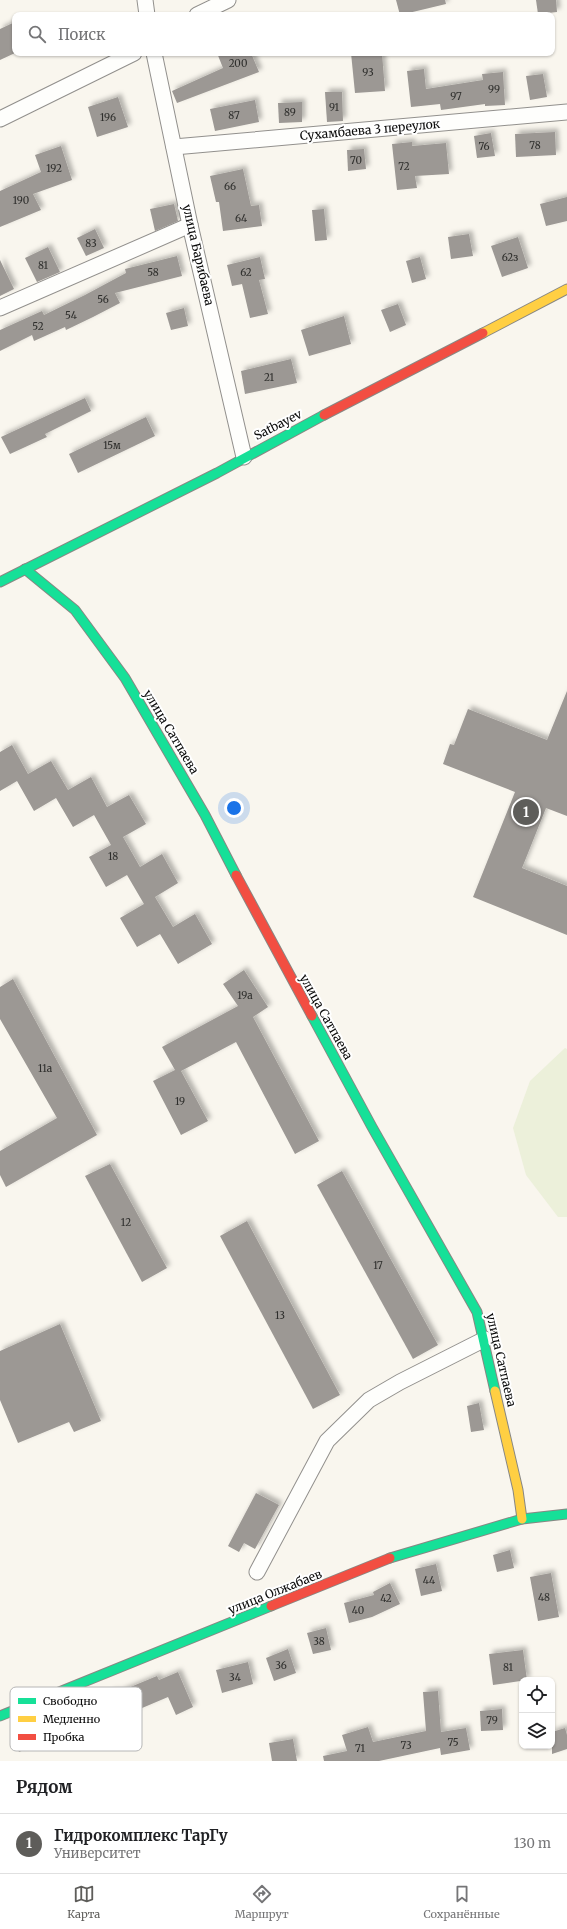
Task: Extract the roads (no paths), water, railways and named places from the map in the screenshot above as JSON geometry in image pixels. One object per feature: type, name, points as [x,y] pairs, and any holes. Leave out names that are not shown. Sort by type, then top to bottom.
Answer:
[{"type":"street","points":[[145,0],[147,12]]},
{"type":"street","points":[[203,12],[228,0]]},
{"type":"street","points":[[0,119],[128,56]]},
{"type":"street","name":"улица Барибаева","points":[[155,56],[190,224],[244,457]]},
{"type":"street","name":"Сухамбаева 3 переулок","points":[[174,147],[567,112]]},
{"type":"street","points":[[0,308],[190,224]]},
{"type":"street","name":"Satbayev","points":[[0,582],[217,472],[567,289]]},
{"type":"street","name":"улица Сатпаева","points":[[25,568],[75,610],[125,678],[205,814],[368,1120],[477,1312],[485,1339],[518,1490],[522,1519]]},
{"type":"street","points":[[257,1572],[327,1441],[369,1400],[400,1382],[485,1339]]},
{"type":"street","name":"улица Олжабаев","points":[[72,1687],[385,1560],[522,1519],[567,1514]]},
{"type":"street","name":"улица Олжабаев","points":[[0,1716],[10,1712]]},
{"type":"place","name":"Гидрокомплекс ТарГу","points":[[526,812]]}]
